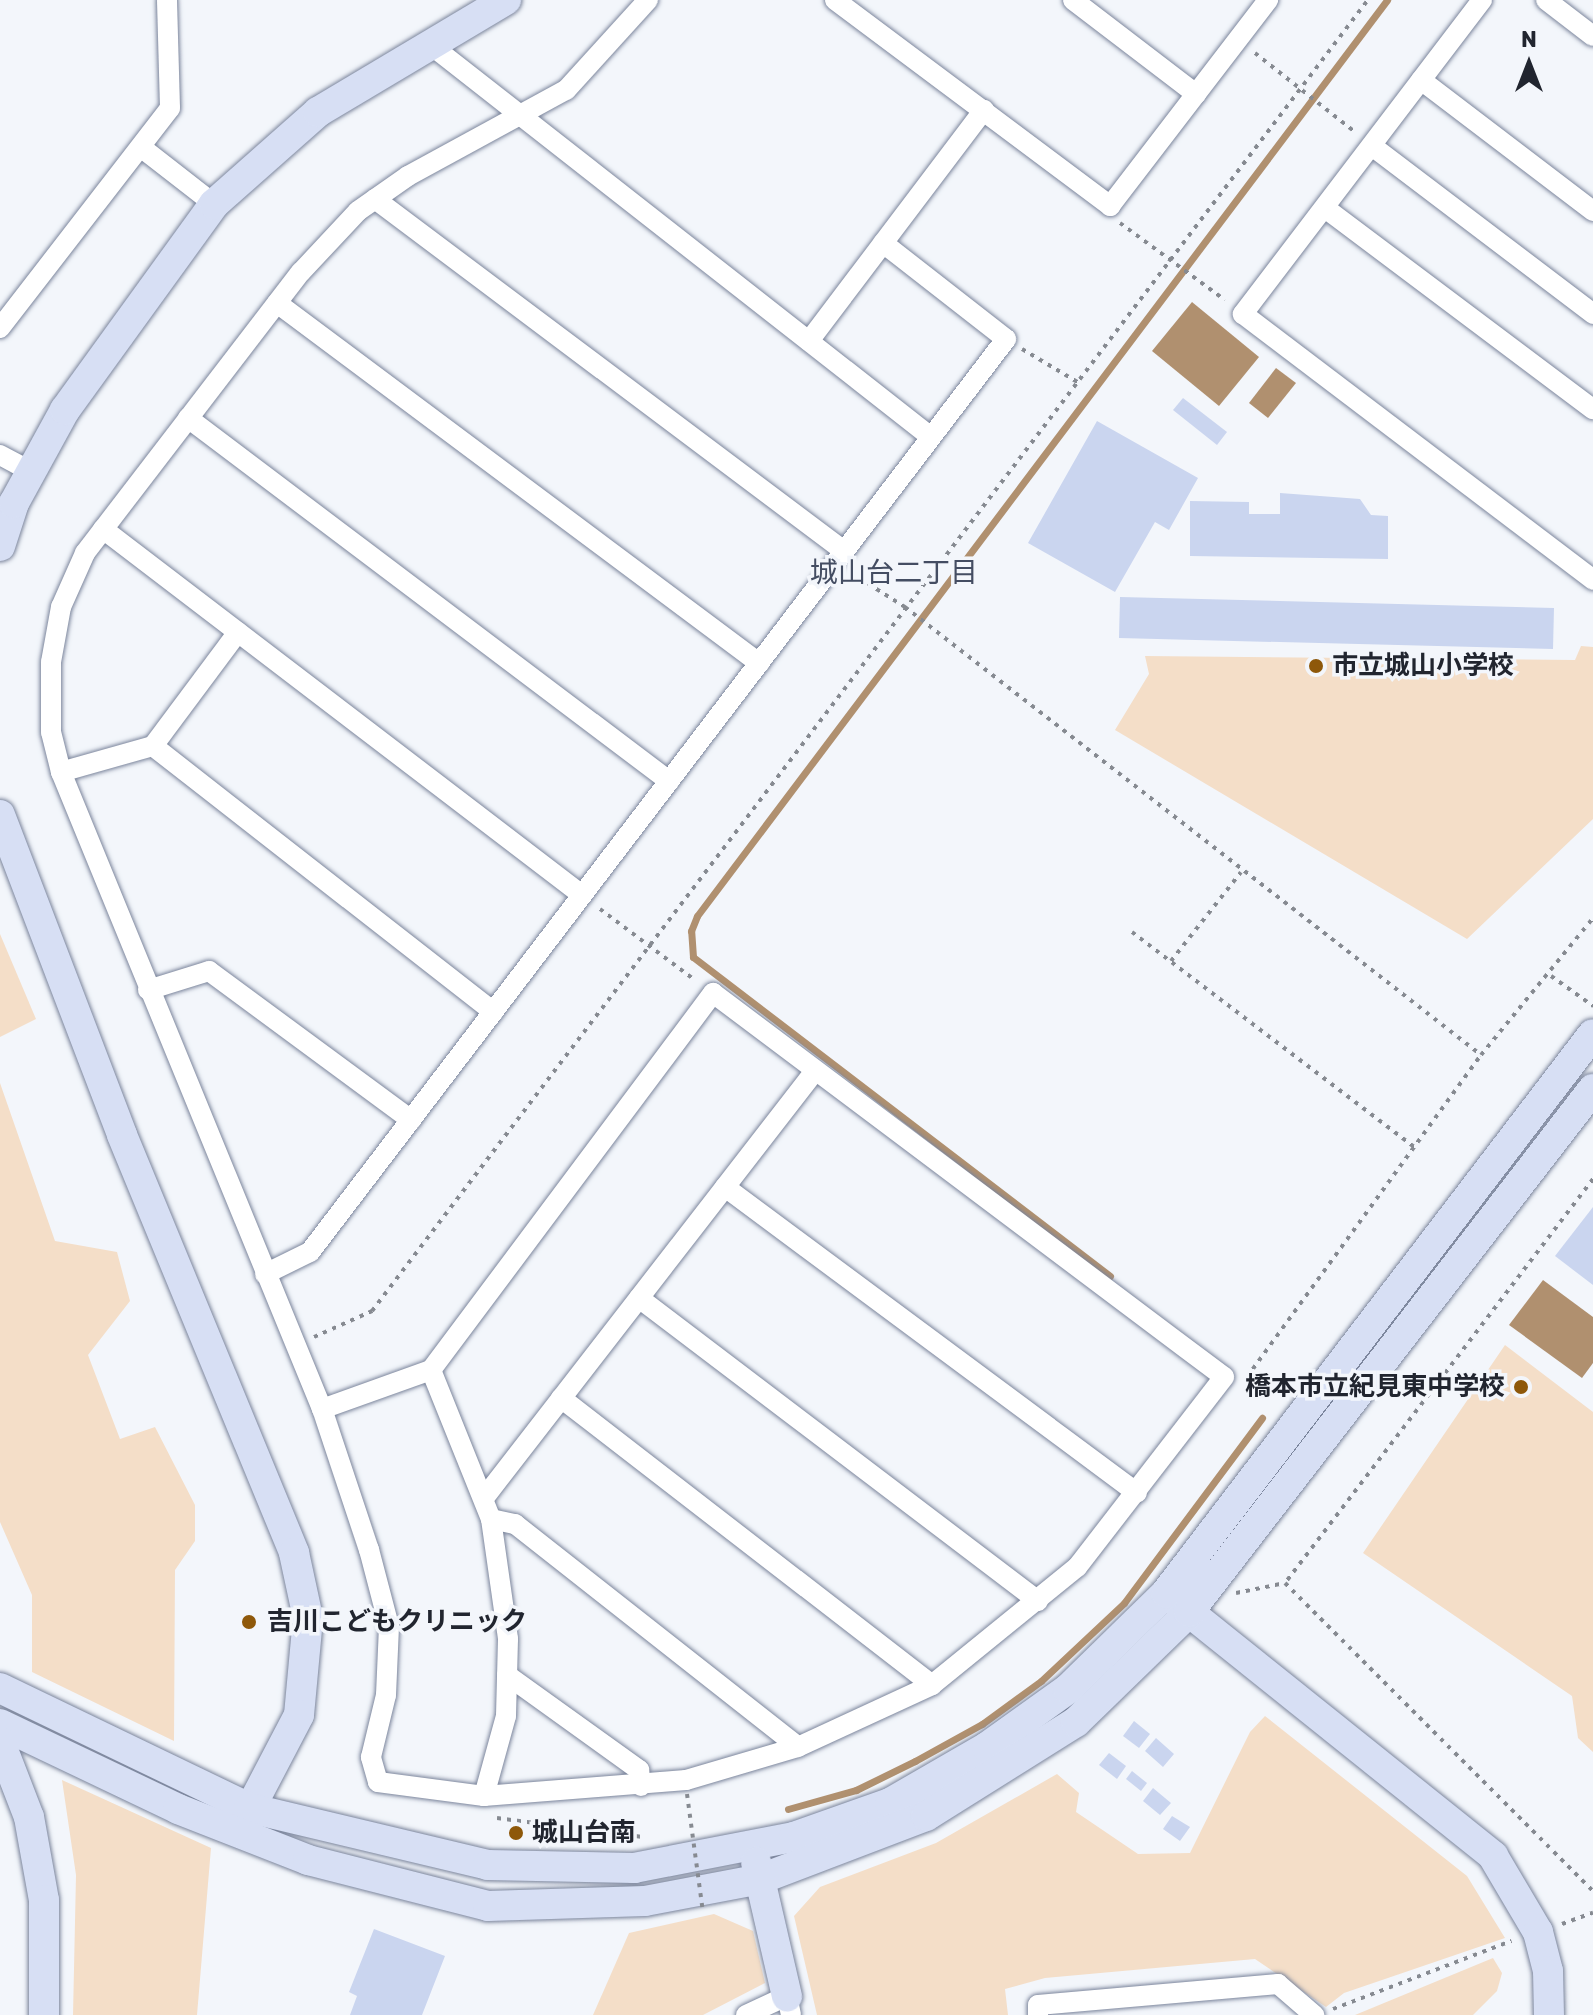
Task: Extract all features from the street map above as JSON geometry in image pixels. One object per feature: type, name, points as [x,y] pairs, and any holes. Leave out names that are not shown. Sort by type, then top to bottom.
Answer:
[{"type":"street","points":[[0,328],[170,108],[167,0]]},
{"type":"street","points":[[0,546],[14,503],[65,410],[214,204],[318,112],[506,0]]},
{"type":"street","points":[[322,1409],[431,1370],[713,993],[1224,1377],[1077,1567],[932,1685],[798,1747],[686,1780],[641,1786],[484,1796],[378,1782],[371,1757],[386,1695],[389,1626],[322,1409],[293,1346],[61,772],[51,732],[51,662],[61,607],[85,553],[277,303],[339,231],[375,199],[518,113],[566,90],[648,0]]},
{"type":"street","points":[[835,0],[1110,206],[1268,0]]},
{"type":"street","points":[[1073,0],[1196,94]]},
{"type":"street","points":[[1482,0],[1243,314],[1593,580]]},
{"type":"street","points":[[1546,0],[1593,36]]},
{"type":"street","points":[[432,46],[931,437]]},
{"type":"street","points":[[1421,80],[1593,211]]},
{"type":"street","points":[[809,341],[984,110]]},
{"type":"street","points":[[1372,146],[1593,314]]},
{"type":"street","points":[[142,148],[214,204]]},
{"type":"street","points":[[375,199],[840,557]]},
{"type":"street","points":[[1325,208],[1593,409]]},
{"type":"street","points":[[265,1274],[310,1252],[1006,339],[883,243]]},
{"type":"street","points":[[277,303],[759,663]]},
{"type":"street","points":[[188,418],[669,781]]},
{"type":"street","points":[[0,455],[32,472]]},
{"type":"street","points":[[103,529],[582,895]]},
{"type":"street","points":[[61,772],[153,746],[238,632]]},
{"type":"street","points":[[153,746],[493,1012]]},
{"type":"street","points":[[0,815],[122,1135],[294,1553],[308,1618],[299,1715],[243,1821]]},
{"type":"street","points":[[148,990],[209,971],[411,1120]]},
{"type":"street","points":[[0,1724],[178,1809],[488,1865],[634,1868],[794,1837],[890,1803],[987,1747],[1068,1689],[1166,1593],[1593,1034]]},
{"type":"street","points":[[484,1498],[815,1071]]},
{"type":"street","points":[[0,1688],[192,1781],[243,1821],[346,1873],[488,1906],[645,1901],[761,1879],[926,1816],[1076,1722],[1189,1612],[1593,1089]]},
{"type":"street","points":[[725,1187],[1137,1493]]},
{"type":"street","points":[[639,1298],[1038,1601]]},
{"type":"street","points":[[431,1370],[491,1519],[508,1639],[506,1716],[484,1796]]},
{"type":"street","points":[[561,1398],[932,1685]]},
{"type":"street","points":[[491,1519],[515,1524],[798,1747]]},
{"type":"street","points":[[1166,1593],[1493,1856],[1538,1932],[1548,1971],[1549,2015]]},
{"type":"street","points":[[507,1675],[639,1770],[641,1786]]},
{"type":"street","points":[[0,1742],[29,1817],[44,1900],[44,2015]]},
{"type":"street","points":[[746,2015],[789,2005],[751,1845]]},
{"type":"street","points":[[1038,2015],[1038,2005],[1278,1984],[1314,2015]]},
{"type":"path","points":[[293,1346],[372,1311],[905,607],[1079,383],[1170,255],[1368,0]]},
{"type":"path","points":[[1239,40],[1372,146]]},
{"type":"path","points":[[1110,206],[1108,215],[1170,255],[1243,314]]},
{"type":"path","points":[[1006,339],[1079,383]]},
{"type":"path","points":[[840,557],[1241,872],[1481,1055]]},
{"type":"path","points":[[1171,961],[1241,872]]},
{"type":"path","points":[[582,895],[713,993]]},
{"type":"path","points":[[1224,1377],[1247,1377],[1481,1055],[1551,976],[1593,918]]},
{"type":"path","points":[[1132,932],[1414,1147]]},
{"type":"path","points":[[1551,976],[1593,1006]]},
{"type":"path","points":[[1229,1595],[1285,1583],[1593,1179]]},
{"type":"path","points":[[1285,1583],[1593,1891]]},
{"type":"path","points":[[687,1794],[703,1913]]},
{"type":"path","points":[[484,1796],[473,1813],[649,1838],[651,1847]]},
{"type":"path","points":[[1552,1928],[1593,1913]]},
{"type":"path","points":[[1325,2015],[1342,2001],[1513,1940]]},
{"type":"shaded area","points":[[1192,302],[1259,357],[1219,406],[1152,351]]},
{"type":"shaded area","points":[[1276,368],[1296,383],[1268,418],[1249,403]]},
{"type":"shaded area","points":[[1581,646],[1593,647],[1593,819],[1467,939],[1115,730],[1149,674],[1145,656],[1575,660]]},
{"type":"shaded area","points":[[0,934],[36,1019],[0,1037]]},
{"type":"shaded area","points":[[0,1083],[55,1241],[117,1252],[130,1301],[88,1355],[120,1439],[155,1427],[195,1505],[195,1541],[175,1570],[174,1741],[32,1672],[32,1595],[0,1522]]},
{"type":"shaded area","points":[[1543,1280],[1593,1317],[1593,1363],[1582,1378],[1509,1325]]},
{"type":"shaded area","points":[[1505,1345],[1593,1412],[1593,1752],[1578,1738],[1572,1696],[1363,1553]]},
{"type":"shaded area","points":[[1265,1716],[1467,1876],[1505,1938],[1344,1993],[1326,2007],[1255,1959],[1045,1978],[1005,1989],[1008,2015],[817,2015],[794,1916],[820,1887],[936,1843],[1057,1774],[1079,1793],[1076,1812],[1138,1854],[1190,1853],[1250,1732]]},
{"type":"shaded area","points":[[62,1780],[211,1848],[197,2015],[73,2015],[76,1875]]},
{"type":"shaded area","points":[[714,1914],[753,1931],[765,1983],[703,2015],[593,2015],[629,1933]]},
{"type":"shaded area","points":[[1493,1958],[1502,1973],[1497,1991],[1473,2015],[1355,2015]]},
{"type":"building","points":[[1183,398],[1227,432],[1217,445],[1173,410]]},
{"type":"building","points":[[1097,421],[1198,478],[1169,530],[1155,522],[1115,592],[1028,543]]},
{"type":"building","points":[[1280,493],[1360,499],[1371,515],[1388,516],[1388,559],[1190,556],[1190,501],[1249,502],[1249,514],[1280,514]]},
{"type":"building","points":[[1120,597],[1554,608],[1553,649],[1119,638]]},
{"type":"building","points":[[1593,1207],[1593,1285],[1555,1256]]},
{"type":"building","points":[[1134,1721],[1150,1734],[1139,1748],[1123,1736]]},
{"type":"building","points":[[1156,1738],[1174,1754],[1163,1767],[1145,1751]]},
{"type":"building","points":[[1109,1753],[1126,1766],[1117,1779],[1099,1765]]},
{"type":"building","points":[[1132,1771],[1147,1783],[1141,1791],[1126,1779]]},
{"type":"building","points":[[1153,1788],[1171,1803],[1160,1815],[1143,1801]]},
{"type":"building","points":[[1172,1816],[1190,1827],[1180,1841],[1163,1829]]},
{"type":"building","points":[[374,1929],[445,1956],[422,2015],[350,2015],[357,1996],[349,1992]]},
{"type":"waterway","points":[[1110,1276],[693,957],[691,931],[697,916],[1387,0]]},
{"type":"waterway","points":[[788,1809],[856,1790],[915,1761],[982,1724],[1041,1681],[1124,1603],[1262,1418]]},
{"type":"place","name":"市立城山小学校","points":[[1316,666]]},
{"type":"place","name":"橋本市立紀見東中学校","points":[[1521,1387]]},
{"type":"place","name":"吉川こどもクリニック","points":[[249,1622]]},
{"type":"place","name":"城山台南","points":[[516,1833]]},
{"type":"district","name":"城山台二丁目","points":[[894,573]]}]
